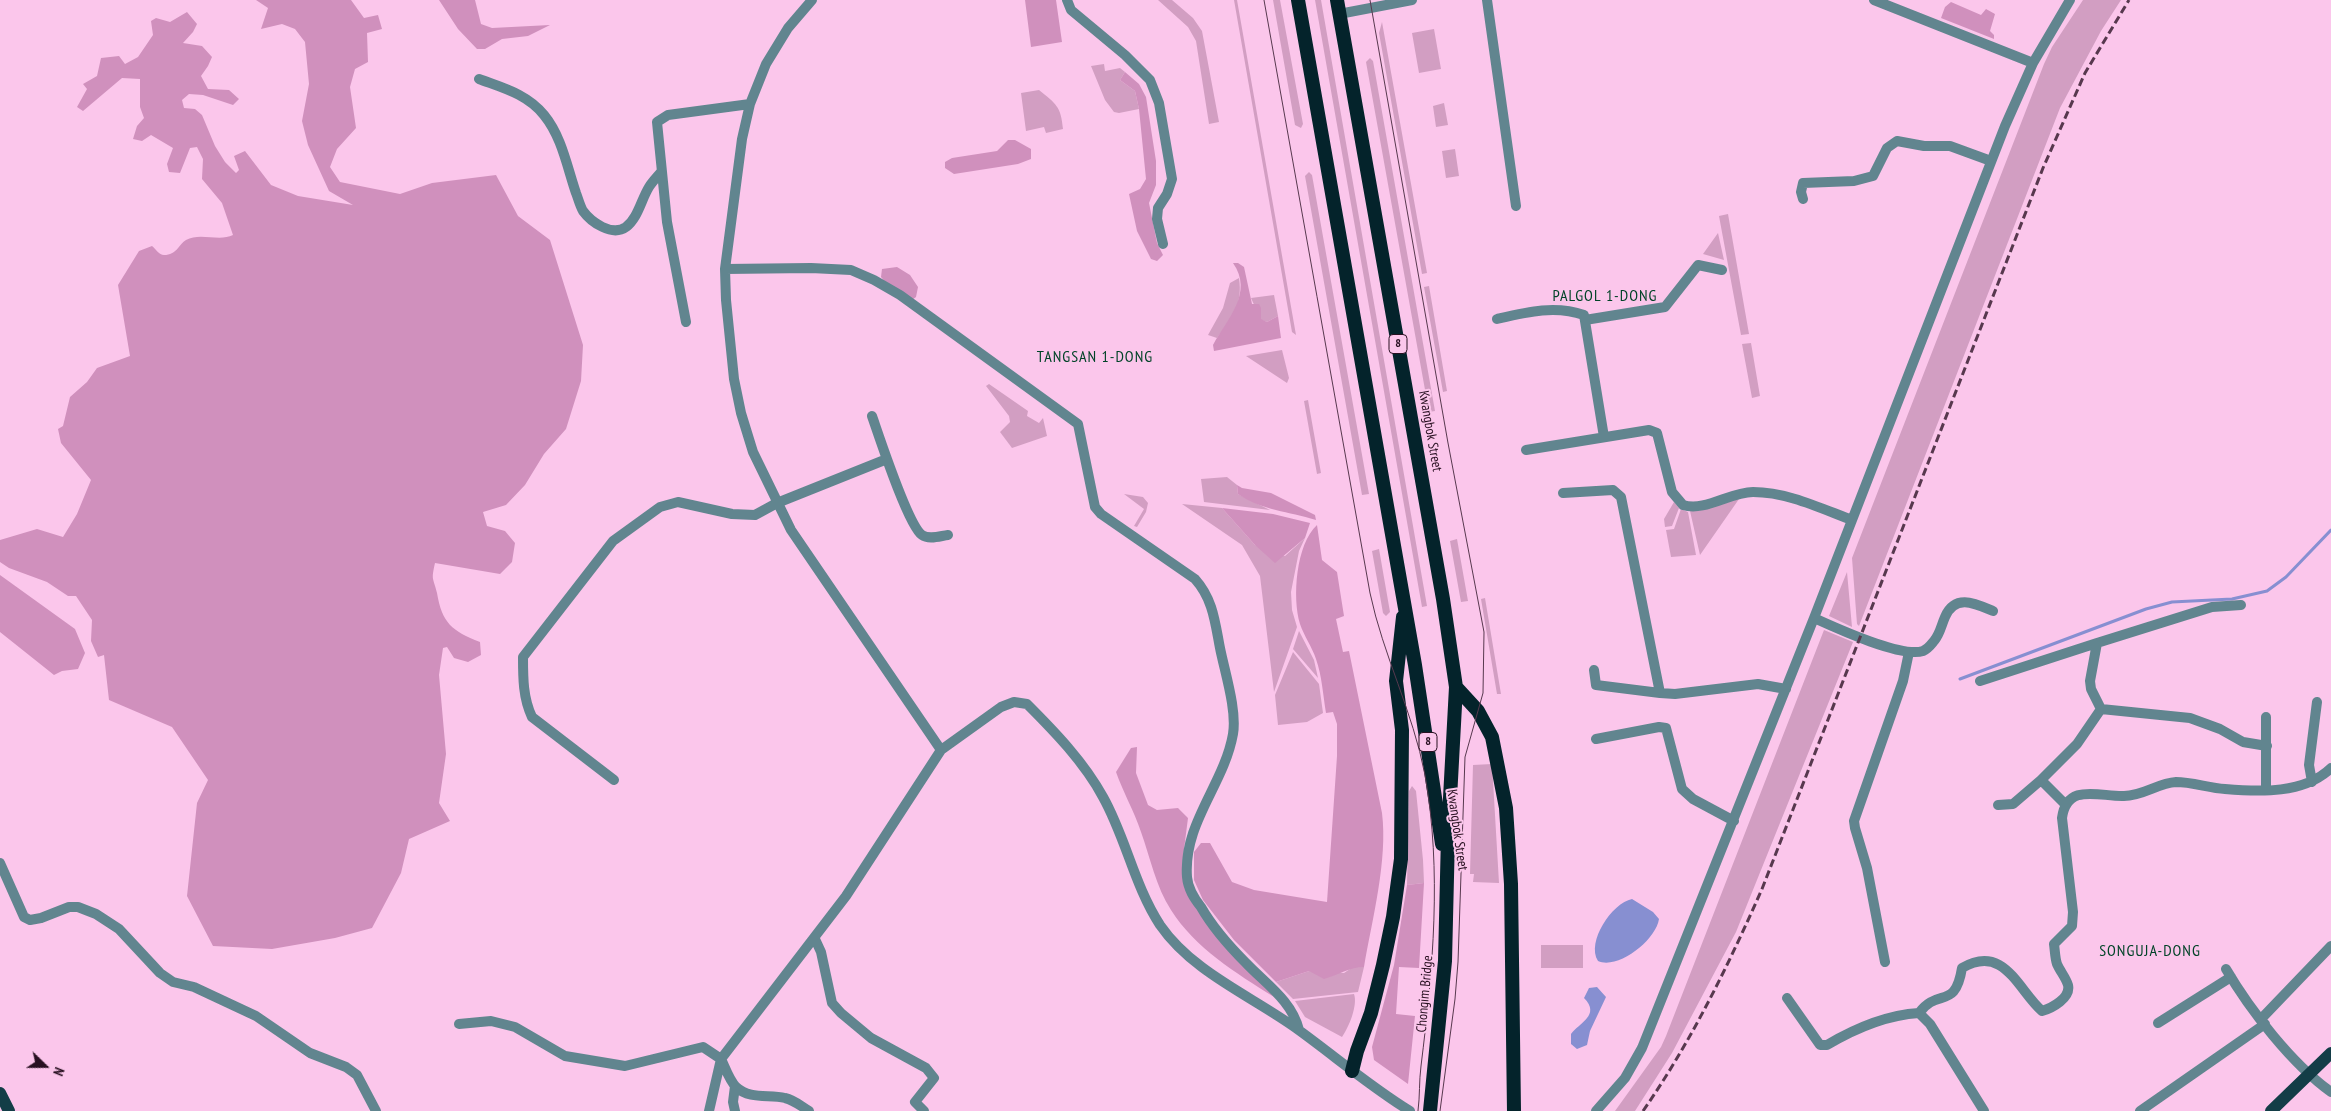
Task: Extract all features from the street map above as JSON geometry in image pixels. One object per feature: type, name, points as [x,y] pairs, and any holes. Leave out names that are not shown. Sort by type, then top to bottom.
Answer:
[{"type":"highway","name":"Kwangbok Street","points":[[1298,0],[1427,734],[1447,879]]},
{"type":"highway","name":"Kwangbok Street","points":[[1338,7],[1443,599],[1456,688],[1447,879]]},
{"type":"highway","points":[[1352,1071],[1371,1013],[1383,965],[1393,917],[1401,859],[1403,755],[1396,682],[1400,633],[1405,606]]},
{"type":"highway","points":[[1456,688],[1478,711],[1492,737],[1506,808],[1511,884],[1514,1111]]},
{"type":"highway","name":"Chongim Bridge","points":[[1430,1111],[1443,999],[1447,879]]},
{"type":"main road","points":[[2271,1111],[2331,1053]]},
{"type":"main road","points":[[0,1093],[9,1111]]},
{"type":"street","points":[[812,0],[788,28],[766,64],[750,104],[739,158],[725,269],[734,380],[741,413],[753,452],[791,530],[940,750]]},
{"type":"street","points":[[1067,0],[1071,10],[1126,55],[1150,80],[1159,103],[1172,179],[1158,213],[1163,244]]},
{"type":"street","points":[[1338,7],[1412,0]]},
{"type":"street","points":[[1488,0],[1516,206]]},
{"type":"street","points":[[1874,0],[2033,63]]},
{"type":"street","points":[[1596,1111],[1625,1078],[1642,1048],[1734,821],[1992,161],[2033,63],[2070,0]]},
{"type":"street","points":[[479,79],[523,96],[544,115],[556,132],[583,210],[593,221],[606,228],[618,230],[629,223],[649,186],[661,172]]},
{"type":"street","points":[[686,322],[667,222],[657,122],[668,115],[750,104]]},
{"type":"street","points":[[1803,199],[1801,192],[1803,183],[1854,181],[1873,176],[1887,148],[1897,141],[1924,146],[1950,146],[1992,161]]},
{"type":"street","points":[[1585,320],[1666,307],[1698,265],[1722,270]]},
{"type":"street","points":[[725,269],[819,268],[851,270],[874,280],[900,296],[1078,424],[1096,507],[1101,514],[1195,579],[1206,591],[1212,608],[1232,712],[1233,733],[1228,755],[1193,831],[1188,848],[1188,887],[1224,940],[1284,1001],[1296,1017],[1299,1030]]},
{"type":"street","points":[[1497,319],[1532,311],[1567,309],[1584,315],[1604,436]]},
{"type":"street","points":[[872,416],[908,511],[920,534],[928,538],[948,535]]},
{"type":"street","points":[[1526,450],[1649,430],[1657,434],[1672,492],[1682,505],[1696,507],[1727,496],[1751,492],[1772,493],[1852,520]]},
{"type":"street","points":[[614,780],[532,717],[526,704],[523,657],[612,541],[660,507],[678,502],[732,514],[755,515],[777,503],[887,459]]},
{"type":"street","points":[[1563,493],[1613,490],[1621,497],[1660,692]]},
{"type":"street","points":[[1814,618],[1860,637],[1909,652],[1928,649],[1938,636],[1946,615],[1954,603],[1962,601],[1974,603],[1993,611]]},
{"type":"street","points":[[1980,681],[2212,607],[2241,606]]},
{"type":"street","points":[[2097,643],[2090,680],[2091,690],[2101,709]]},
{"type":"street","points":[[1885,962],[1867,868],[1854,821],[1903,681],[1909,652]]},
{"type":"street","points":[[1594,670],[1596,685],[1675,694],[1758,684],[1786,689]]},
{"type":"street","points":[[709,1111],[721,1059],[815,939],[883,840],[940,750],[1002,707],[1014,702],[1027,704],[1086,769],[1116,825],[1147,902],[1160,925],[1179,948],[1206,970],[1299,1030],[1384,1096],[1410,1111]]},
{"type":"street","points":[[2312,782],[2309,765],[2317,702]]},
{"type":"street","points":[[2101,709],[2190,718],[2220,729],[2243,742],[2267,746]]},
{"type":"street","points":[[1998,805],[2013,804],[2041,780],[2077,744],[2101,709]]},
{"type":"street","points":[[2266,717],[2266,789]]},
{"type":"street","points":[[1596,740],[1659,727],[1666,728],[1682,788],[1693,799],[1734,821]]},
{"type":"street","points":[[1787,998],[1820,1045],[1826,1045],[1861,1028],[1905,1014],[1919,1013],[1929,1002],[1952,994],[1957,988],[1962,968],[1978,962],[1991,962],[2008,971],[2042,1010],[2064,999],[2069,991],[2068,984],[2057,964],[2054,944],[2072,926],[2073,912],[2062,818],[2065,804],[2083,794],[2136,795],[2164,784],[2177,782],[2226,789],[2294,788],[2312,782],[2331,768]]},
{"type":"street","points":[[2041,780],[2065,804]]},
{"type":"street","points":[[0,863],[24,917],[30,920],[41,918],[69,907],[78,907],[96,914],[119,928],[160,973],[172,982],[194,987],[256,1016],[310,1053],[346,1067],[357,1075],[376,1111]]},
{"type":"street","points":[[815,939],[821,952],[832,1003],[871,1038],[926,1068],[934,1078],[914,1102],[924,1111]]},
{"type":"street","points":[[2140,1111],[2263,1021],[2331,946]]},
{"type":"street","points":[[2158,1023],[2228,973],[2263,1021],[2309,1075],[2331,1092]]},
{"type":"street","points":[[1919,1013],[1930,1024],[1984,1111]]},
{"type":"street","points":[[459,1024],[491,1021],[515,1027],[565,1056],[625,1066],[703,1047],[721,1059],[735,1086],[745,1092],[761,1097],[794,1100],[809,1111]]},
{"type":"street","points":[[735,1086],[733,1102],[735,1111]]},
{"type":"shaded area","points":[[256,0],[351,0],[364,18],[378,15],[382,29],[367,33],[368,62],[355,69],[350,87],[356,128],[337,149],[330,167],[340,182],[400,194],[432,183],[496,175],[518,216],[550,240],[583,345],[581,381],[566,429],[544,454],[525,485],[506,505],[483,512],[487,526],[505,531],[515,543],[512,562],[500,574],[435,563],[433,578],[445,619],[455,630],[480,642],[481,655],[468,662],[454,658],[447,647],[443,648],[439,675],[446,754],[439,803],[450,821],[409,839],[401,873],[372,928],[335,938],[272,949],[213,946],[187,896],[197,803],[208,780],[172,727],[109,700],[104,655],[98,657],[91,641],[92,620],[76,596],[68,596],[47,582],[9,568],[0,562],[0,540],[37,529],[63,537],[77,514],[91,480],[61,443],[58,429],[63,426],[70,397],[87,382],[97,368],[130,356],[118,285],[139,251],[152,246],[161,254],[168,255],[175,252],[183,242],[191,238],[222,238],[233,235],[222,203],[202,179],[203,159],[197,147],[190,148],[180,173],[169,172],[167,164],[173,148],[151,135],[142,141],[133,139],[137,126],[144,118],[140,107],[140,79],[122,78],[83,111],[77,107],[87,89],[83,84],[97,76],[101,58],[119,56],[125,64],[138,57],[153,35],[151,21],[156,18],[170,22],[187,12],[197,24],[193,32],[183,43],[202,46],[212,57],[201,76],[208,89],[229,90],[239,99],[233,105],[203,95],[189,94],[182,100],[184,108],[195,109],[202,115],[215,146],[225,162],[236,173],[239,170],[234,156],[245,151],[271,185],[298,196],[353,205],[329,191],[308,145],[302,121],[309,84],[305,42],[295,29],[282,24],[261,29],[268,8]]},
{"type":"shaded area","points":[[439,0],[475,0],[481,24],[492,28],[550,25],[528,36],[502,39],[485,49],[477,49],[458,29]]},
{"type":"shaded area","points":[[1025,0],[1056,0],[1062,42],[1031,47]]},
{"type":"shaded area","points":[[1158,0],[1172,0],[1193,18],[1202,31],[1219,122],[1209,124],[1196,41],[1188,27]]},
{"type":"shaded area","points":[[1234,0],[1237,0],[1296,335],[1292,332]]},
{"type":"shaded area","points":[[1273,0],[1280,0],[1303,124],[1301,128],[1295,125]]},
{"type":"shaded area","points":[[1315,0],[1321,0],[1427,606],[1422,607]]},
{"type":"shaded area","points":[[2083,0],[2121,0],[2101,31],[2060,108],[1859,626],[1857,624],[1852,558],[2044,64],[2052,47]]},
{"type":"shaded area","points":[[1951,2],[1981,15],[1986,9],[1995,14],[1990,31],[1994,35],[1994,39],[1941,18],[1945,7]]},
{"type":"shaded area","points":[[1382,22],[1427,273],[1422,274],[1379,33]]},
{"type":"shaded area","points":[[1434,29],[1441,69],[1419,73],[1412,33]]},
{"type":"shaded area","points":[[1370,58],[1373,61],[1435,411],[1429,412],[1366,62]]},
{"type":"shaded area","points":[[1104,64],[1105,71],[1120,68],[1125,72],[1120,80],[1135,91],[1139,109],[1119,113],[1114,112],[1105,100],[1091,66]]},
{"type":"shaded area","points":[[1125,72],[1139,84],[1146,97],[1156,161],[1156,185],[1149,203],[1157,243],[1163,255],[1157,261],[1151,259],[1137,231],[1129,194],[1140,189],[1146,179],[1139,109],[1135,91],[1120,80]]},
{"type":"shaded area","points":[[1039,90],[1057,106],[1061,115],[1063,129],[1046,133],[1044,127],[1026,131],[1021,93]]},
{"type":"shaded area","points":[[1444,103],[1448,125],[1436,127],[1433,106]]},
{"type":"shaded area","points":[[1008,140],[1015,140],[1031,149],[1031,159],[1018,164],[954,174],[945,168],[945,162],[952,158],[997,151]]},
{"type":"shaded area","points":[[1455,149],[1459,176],[1446,178],[1442,151]]},
{"type":"shaded area","points":[[1309,172],[1312,175],[1369,494],[1362,495],[1305,176]]},
{"type":"shaded area","points":[[1728,214],[1749,334],[1741,335],[1719,216]]},
{"type":"shaded area","points":[[1718,233],[1724,260],[1703,254]]},
{"type":"shaded area","points":[[1233,263],[1238,263],[1244,267],[1252,304],[1259,304],[1261,319],[1267,322],[1278,316],[1281,338],[1214,351],[1213,345],[1231,316],[1240,295],[1239,274]]},
{"type":"shaded area","points":[[897,267],[910,275],[918,287],[916,297],[912,300],[886,283],[881,277],[882,269]]},
{"type":"shaded area","points":[[1239,278],[1238,304],[1232,317],[1217,338],[1208,335],[1223,308],[1230,283]]},
{"type":"shaded area","points":[[1429,286],[1447,391],[1443,392],[1424,287]]},
{"type":"shaded area","points":[[1274,295],[1278,316],[1267,322],[1261,320],[1251,298]]},
{"type":"shaded area","points":[[1751,343],[1760,396],[1752,398],[1742,344]]},
{"type":"shaded area","points":[[1282,350],[1289,378],[1287,383],[1246,356]]},
{"type":"shaded area","points":[[989,384],[1028,411],[1027,416],[1039,423],[1043,418],[1047,436],[1012,448],[1000,432],[1010,422],[1009,416],[986,386]]},
{"type":"shaded area","points":[[1308,400],[1321,473],[1317,474],[1304,401]]},
{"type":"shaded area","points":[[1227,477],[1237,485],[1238,494],[1270,510],[1204,502],[1201,479]]},
{"type":"shaded area","points":[[1237,485],[1242,488],[1271,493],[1315,515],[1316,520],[1276,510],[1247,500],[1238,494]]},
{"type":"shaded area","points":[[1124,494],[1143,497],[1148,503],[1146,512],[1137,527],[1134,526],[1144,509]]},
{"type":"shaded area","points":[[1739,499],[1700,555],[1690,511]]},
{"type":"shaded area","points":[[1674,502],[1679,508],[1672,526],[1665,527],[1664,519]]},
{"type":"shaded area","points":[[1182,504],[1222,508],[1255,545],[1285,556],[1305,538],[1299,551],[1291,592],[1292,610],[1297,627],[1274,692],[1260,576],[1242,545]]},
{"type":"shaded area","points":[[1222,508],[1273,514],[1310,523],[1305,538],[1275,563],[1255,545]]},
{"type":"shaded area","points":[[1681,509],[1688,512],[1696,555],[1671,557],[1666,530],[1674,529]]},
{"type":"shaded area","points":[[1317,525],[1322,560],[1337,572],[1344,616],[1336,619],[1343,652],[1349,651],[1382,813],[1383,850],[1364,967],[1324,979],[1309,971],[1276,982],[1234,940],[1203,900],[1194,880],[1194,852],[1201,843],[1210,843],[1232,882],[1254,890],[1327,902],[1337,756],[1337,724],[1333,712],[1326,713],[1318,665],[1300,624],[1296,600],[1300,558],[1304,545]]},
{"type":"shaded area","points":[[1457,539],[1468,601],[1461,602],[1450,541]]},
{"type":"shaded area","points":[[1379,549],[1390,612],[1386,616],[1383,613],[1372,551]]},
{"type":"shaded area","points":[[1847,572],[1852,627],[1829,616]]},
{"type":"shaded area","points":[[0,575],[75,629],[85,653],[78,669],[62,671],[54,675],[0,632]]},
{"type":"shaded area","points":[[1485,598],[1501,694],[1497,694],[1481,599]]},
{"type":"shaded area","points":[[1824,630],[1853,642],[1736,932],[1672,1053],[1635,1111],[1615,1111],[1661,1047],[1666,1036]]},
{"type":"shaded area","points":[[1299,631],[1314,660],[1318,678],[1293,649]]},
{"type":"shaded area","points":[[1293,652],[1319,684],[1323,713],[1307,722],[1278,725],[1275,695]]},
{"type":"shaded area","points":[[1137,747],[1136,773],[1148,805],[1157,810],[1178,808],[1188,818],[1182,865],[1184,884],[1274,997],[1231,969],[1204,948],[1181,924],[1166,901],[1157,882],[1138,824],[1116,772],[1131,748]]},
{"type":"shaded area","points":[[1492,764],[1499,883],[1473,882],[1474,874],[1470,874],[1473,765]]},
{"type":"shaded area","points":[[1412,786],[1416,791],[1424,883],[1407,885],[1409,791]]},
{"type":"shaded area","points":[[1424,883],[1419,968],[1399,967],[1396,1014],[1415,1016],[1408,1084],[1374,1060],[1372,1047],[1394,965],[1407,885]]},
{"type":"shaded area","points":[[1541,945],[1583,945],[1583,968],[1541,968]]},
{"type":"shaded area","points":[[1353,967],[1364,967],[1358,992],[1293,999],[1276,982],[1309,971],[1344,973]]},
{"type":"shaded area","points":[[1354,994],[1355,1004],[1352,1016],[1342,1037],[1305,1017],[1295,1001]]},
{"type":"water","points":[[1632,899],[1653,912],[1659,919],[1656,927],[1644,944],[1625,957],[1606,963],[1598,961],[1595,953],[1595,944],[1603,924],[1617,908],[1624,902]]},
{"type":"water","points":[[1597,987],[1606,997],[1590,1031],[1587,1045],[1577,1049],[1571,1044],[1571,1034],[1589,1014],[1589,1004],[1584,998],[1589,988]]},
{"type":"waterway","points":[[1960,679],[2146,609],[2172,602],[2232,599],[2267,591],[2286,577],[2331,530]]},
{"type":"tram line","points":[[1264,0],[1370,593],[1382,639],[1420,752],[1430,811],[1433,847],[1434,920],[1418,1111]]},
{"type":"tram line","points":[[1370,0],[1448,443],[1484,632],[1483,693],[1465,757],[1458,962],[1440,1111]]},
{"type":"railway","points":[[1643,1111],[1693,1031],[1736,946],[1762,889],[2043,168],[2085,73],[2129,0]]},
{"type":"district","name":"PALGOL 1-DONG","points":[[1605,296]]},
{"type":"district","name":"TANGSAN 1-DONG","points":[[1095,357]]},
{"type":"district","name":"SONGUJA-DONG","points":[[2150,951]]}]
